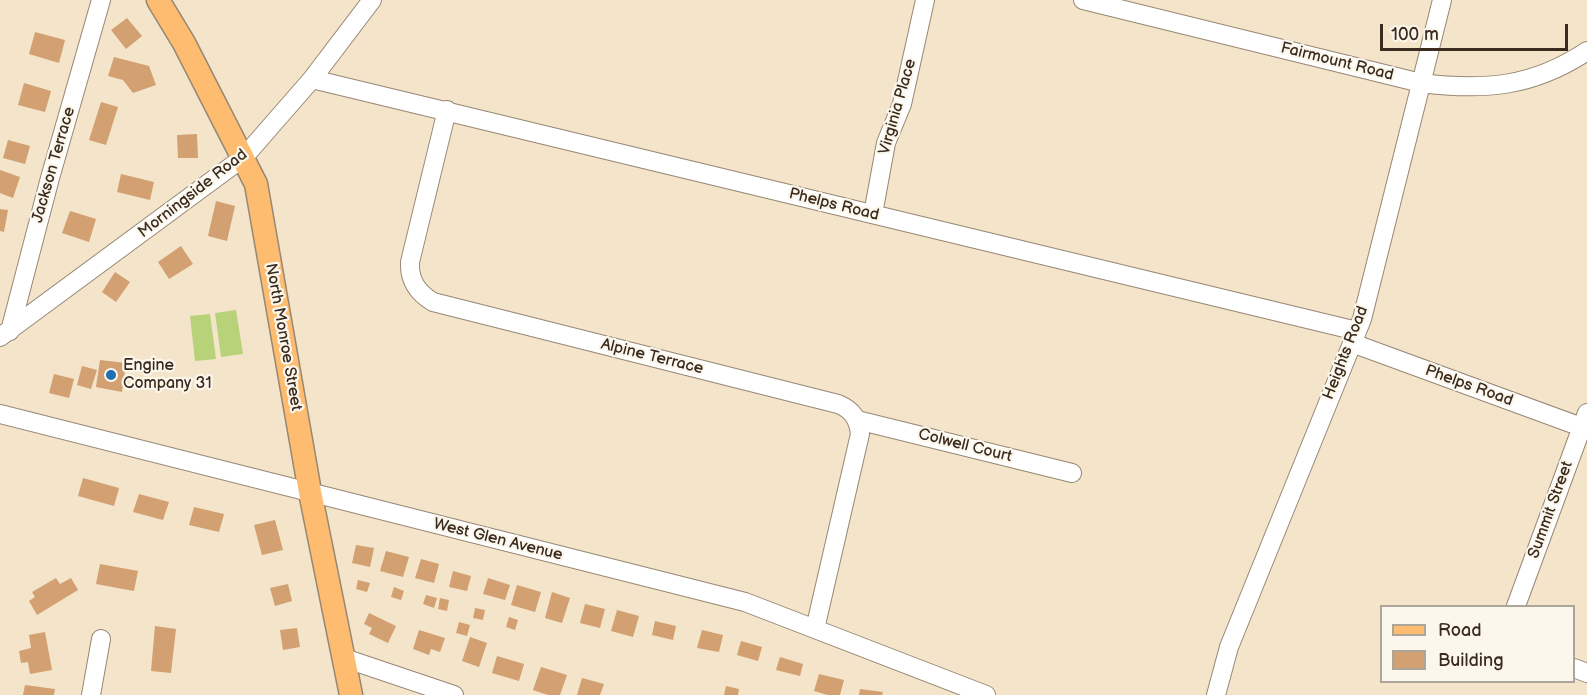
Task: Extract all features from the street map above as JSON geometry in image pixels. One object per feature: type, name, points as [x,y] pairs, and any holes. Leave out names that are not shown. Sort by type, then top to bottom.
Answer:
[{"type":"main road","name":"North Monroe Street","points":[[158,0],[184,43],[256,184],[310,492],[351,695]]},
{"type":"street","name":"Jackson Terrace","points":[[5,334],[101,0]]},
{"type":"street","name":"Morningside Road","points":[[5,334],[244,157],[312,79],[372,0]]},
{"type":"street","name":"Virginia Place","points":[[873,214],[886,143],[902,104],[925,0]]},
{"type":"street","name":"Fairmount Road","points":[[1083,0],[1421,83],[1456,88],[1505,85],[1552,71],[1587,51]]},
{"type":"street","name":"Heights Road","points":[[1216,695],[1229,647],[1362,319],[1442,0]]},
{"type":"street","name":"Phelps Road","points":[[312,79],[873,214],[1354,337],[1585,423]]},
{"type":"street","name":"Alpine Terrace","points":[[447,110],[410,262],[411,277],[416,288],[424,296],[433,302],[838,404],[853,413],[857,420]]},
{"type":"street","name":"West Glen Avenue","points":[[0,414],[745,602],[986,695]]},
{"type":"street","name":"Colwell Court","points":[[857,420],[1072,473]]},
{"type":"street","points":[[814,629],[860,434],[857,420]]},
{"type":"street","name":"Summit Street","points":[[1516,605],[1585,423]]},
{"type":"street","points":[[91,695],[101,639]]},
{"type":"street","points":[[344,658],[454,695]]},
{"type":"green space","points":[[236,310],[243,354],[221,357],[215,313]]},
{"type":"green space","points":[[210,314],[216,359],[195,361],[190,316]]},
{"type":"building","points":[[127,18],[142,36],[126,49],[111,30]]},
{"type":"building","points":[[35,32],[65,40],[59,63],[29,54]]},
{"type":"building","points":[[114,57],[149,66],[156,85],[133,93],[123,80],[108,76]]},
{"type":"building","points":[[24,83],[51,91],[45,112],[18,105]]},
{"type":"building","points":[[101,102],[118,107],[106,145],[89,140]]},
{"type":"building","points":[[197,134],[198,158],[178,158],[177,135]]},
{"type":"building","points":[[8,140],[30,146],[25,164],[3,158]]},
{"type":"building","points":[[0,170],[20,177],[13,198],[0,193]]},
{"type":"building","points":[[121,174],[154,182],[150,200],[117,192]]},
{"type":"building","points":[[216,201],[235,206],[227,241],[208,236]]},
{"type":"building","points":[[0,209],[8,210],[4,232],[0,231]]},
{"type":"building","points":[[70,211],[96,219],[89,242],[62,233]]},
{"type":"building","points":[[181,246],[193,264],[169,279],[158,262]]},
{"type":"building","points":[[115,272],[130,282],[116,302],[102,292]]},
{"type":"building","name":"Engine Company 31","points":[[100,360],[126,363],[122,392],[96,387]]},
{"type":"building","points":[[82,366],[97,370],[91,389],[77,385]]},
{"type":"building","points":[[54,374],[74,379],[69,398],[49,393]]},
{"type":"building","points":[[83,478],[119,488],[114,506],[78,496]]},
{"type":"building","points":[[139,494],[169,502],[163,520],[133,512]]},
{"type":"building","points":[[194,507],[224,514],[219,532],[189,525]]},
{"type":"building","points":[[275,520],[283,550],[262,555],[254,525]]},
{"type":"building","points":[[356,545],[374,548],[370,567],[352,563]]},
{"type":"building","points":[[386,551],[409,557],[403,577],[380,571]]},
{"type":"building","points":[[421,559],[439,564],[434,583],[415,578]]},
{"type":"building","points":[[100,564],[138,571],[134,591],[96,584]]},
{"type":"building","points":[[453,571],[471,576],[467,591],[449,587]]},
{"type":"building","points":[[56,578],[60,584],[71,578],[78,590],[37,615],[29,601],[35,597],[32,592]]},
{"type":"building","points":[[488,578],[510,585],[505,600],[483,594]]},
{"type":"building","points":[[358,580],[370,583],[367,592],[356,589]]},
{"type":"building","points":[[288,584],[292,601],[275,606],[270,588]]},
{"type":"building","points":[[517,585],[541,592],[535,612],[511,605]]},
{"type":"building","points":[[394,587],[404,591],[401,600],[391,597]]},
{"type":"building","points":[[552,592],[570,598],[562,623],[545,618]]},
{"type":"building","points":[[426,595],[437,598],[434,608],[423,604]]},
{"type":"building","points":[[440,598],[449,600],[447,611],[438,609]]},
{"type":"building","points":[[585,604],[605,609],[600,628],[580,623]]},
{"type":"building","points":[[475,608],[485,610],[483,620],[473,618]]},
{"type":"building","points":[[617,610],[639,616],[633,637],[611,631]]},
{"type":"building","points":[[369,613],[396,626],[388,643],[369,634],[372,628],[364,624]]},
{"type":"building","points":[[509,617],[518,620],[515,630],[506,627]]},
{"type":"building","points":[[655,621],[676,626],[673,640],[652,635]]},
{"type":"building","points":[[459,622],[470,625],[467,636],[456,633]]},
{"type":"building","points":[[155,626],[176,629],[171,673],[151,671]]},
{"type":"building","points":[[297,628],[300,647],[283,650],[280,630]]},
{"type":"building","points":[[419,630],[445,638],[440,652],[431,649],[429,655],[413,649]]},
{"type":"building","points":[[702,630],[723,635],[719,652],[697,648]]},
{"type":"building","points":[[45,632],[52,670],[30,674],[28,662],[21,663],[19,651],[31,648],[29,635]]},
{"type":"building","points":[[470,637],[487,643],[479,667],[462,661]]},
{"type":"building","points":[[741,641],[762,647],[758,661],[737,655]]},
{"type":"building","points":[[497,656],[524,664],[519,681],[492,673]]},
{"type":"building","points":[[780,657],[803,664],[800,676],[776,670]]},
{"type":"building","points":[[541,667],[567,675],[560,695],[548,695],[533,690]]},
{"type":"building","points":[[819,674],[844,680],[840,695],[828,695],[814,691]]},
{"type":"building","points":[[582,678],[604,684],[600,695],[577,695]]},
{"type":"building","points":[[25,685],[55,689],[54,695],[23,695]]},
{"type":"building","points":[[726,686],[739,689],[738,695],[724,695]]},
{"type":"building","points":[[860,689],[883,692],[882,695],[859,695]]},
{"type":"place","name":"Engine Company 31","points":[[111,375]]}]
